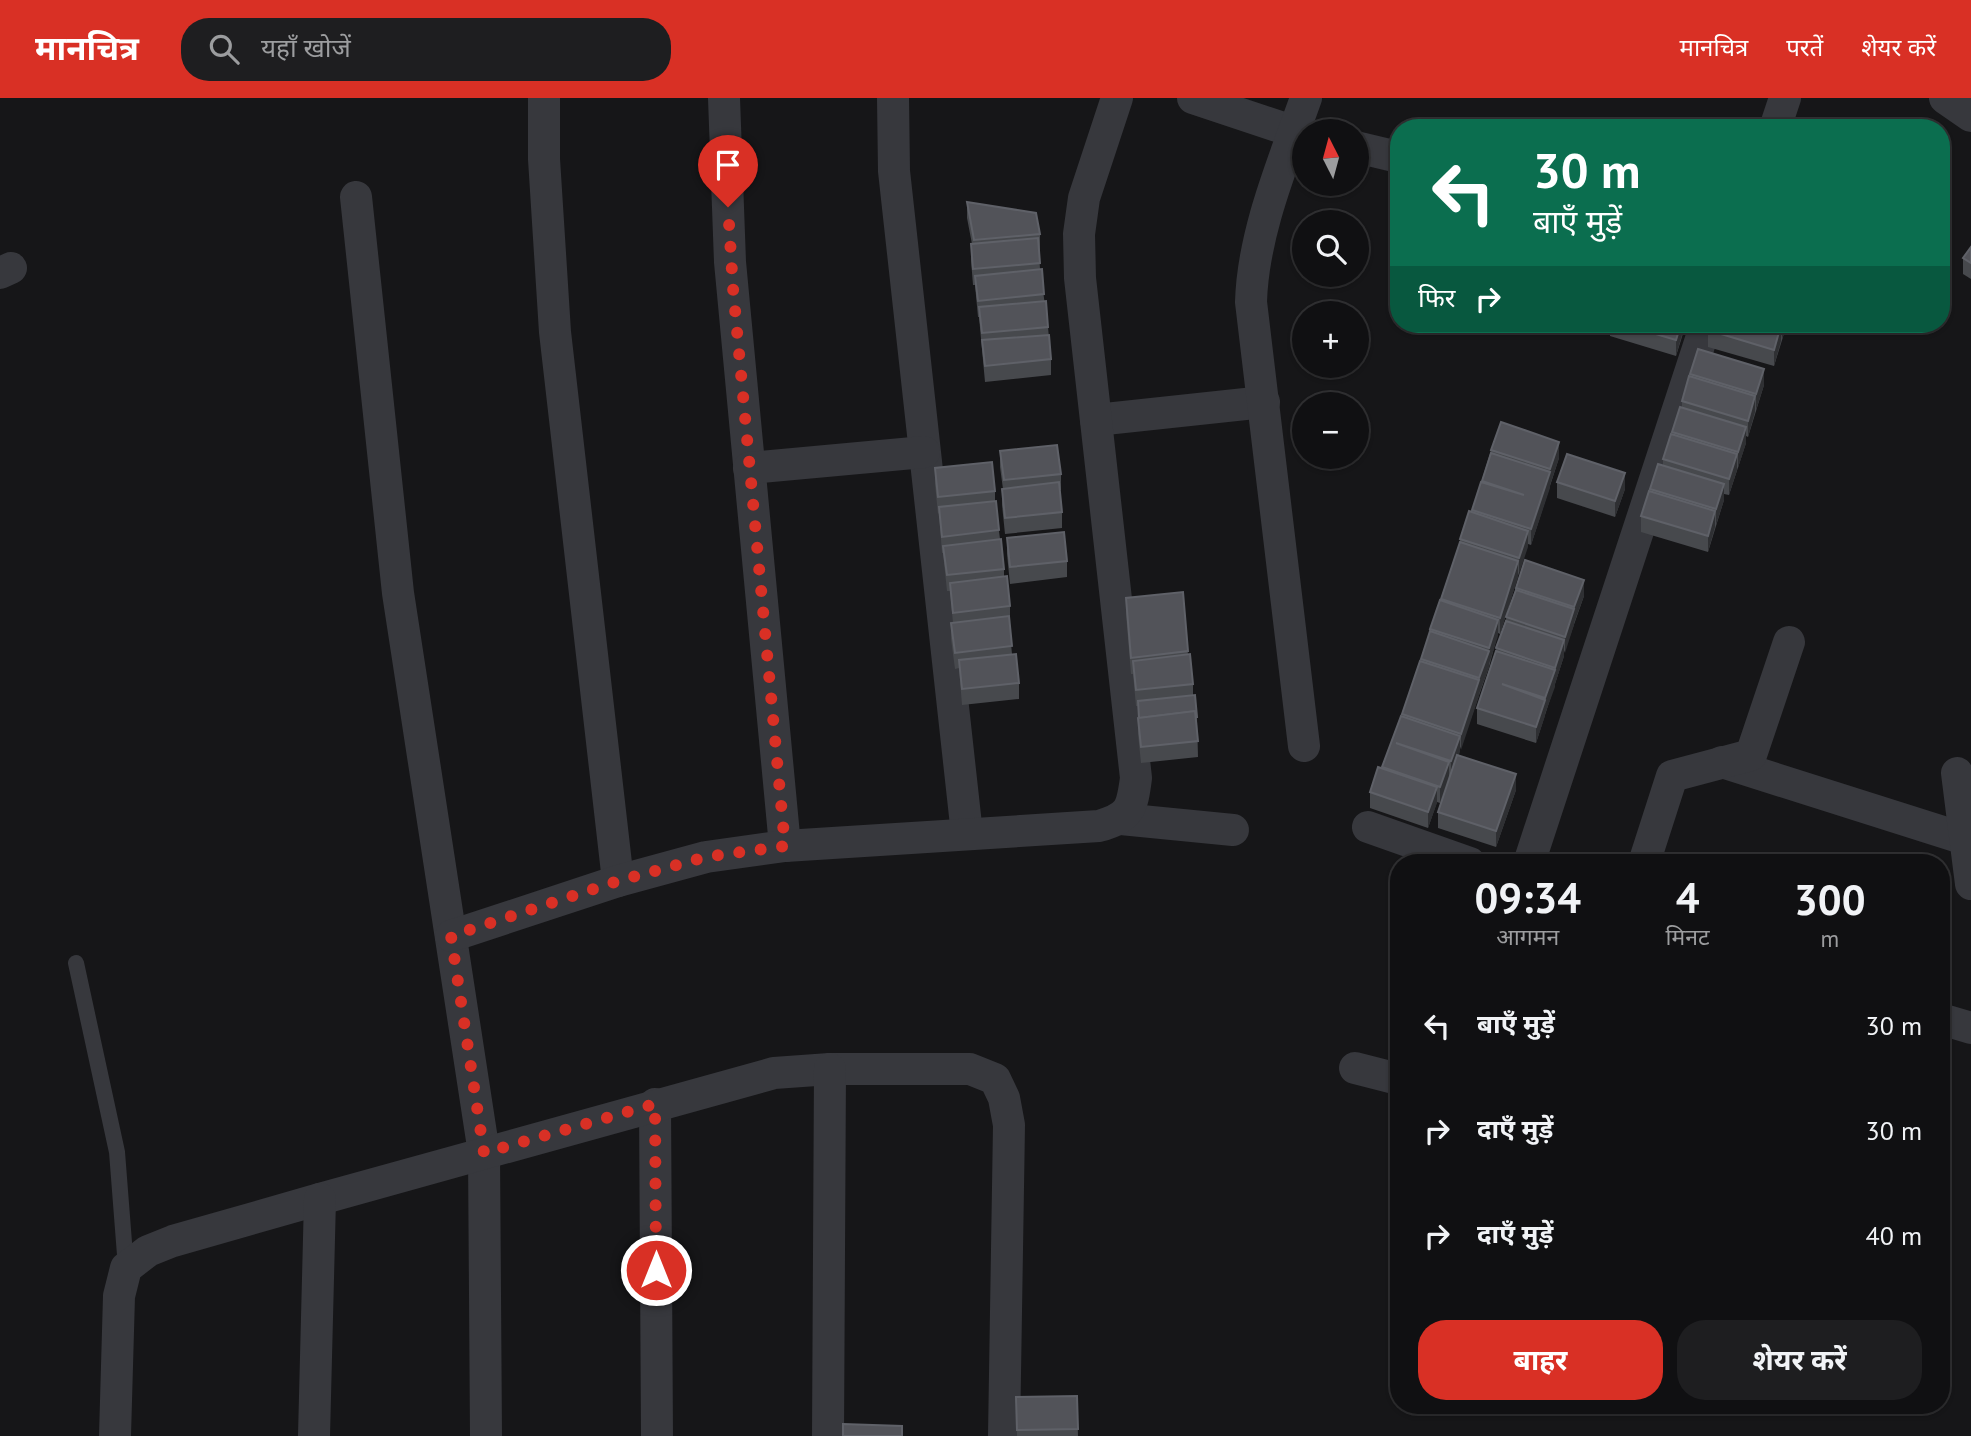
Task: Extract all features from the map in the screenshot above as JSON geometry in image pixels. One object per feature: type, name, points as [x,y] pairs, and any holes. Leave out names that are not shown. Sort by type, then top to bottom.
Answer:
[{"type":"street","points":[[544,98],[544,159],[555,332],[618,881]]},
{"type":"street","points":[[724,98],[730,262],[785,846]]},
{"type":"street","points":[[893,98],[894,172],[967,834]]},
{"type":"street","points":[[1117,98],[1084,198],[1079,234],[1080,278],[1136,778],[1132,803],[1121,819]]},
{"type":"street","points":[[1193,98],[1292,131]]},
{"type":"street","points":[[1302,119],[1306,98]]},
{"type":"street","points":[[1778,119],[1785,98]]},
{"type":"street","points":[[1945,98],[1971,116]]},
{"type":"street","points":[[1369,150],[1390,155]]},
{"type":"street","points":[[1292,154],[1252,271],[1251,302],[1304,746]]},
{"type":"street","points":[[356,198],[398,593],[484,1153],[486,1436]]},
{"type":"street","points":[[1532,854],[1703,333]]},
{"type":"street","points":[[1096,420],[1264,402]]},
{"type":"street","points":[[749,468],[924,452]]},
{"type":"street","points":[[1647,854],[1672,776],[1751,755],[1789,642]]},
{"type":"street","points":[[1722,762],[1965,839]]},
{"type":"street","points":[[1957,774],[1971,884]]},
{"type":"street","points":[[451,936],[618,881],[706,857],[785,846],[1099,826],[1121,819],[1233,830]]},
{"type":"street","points":[[1368,827],[1444,854]]},
{"type":"street","points":[[1950,1022],[1971,1028]]},
{"type":"street","points":[[1355,1068],[1390,1077]]},
{"type":"street","points":[[115,1436],[119,1296],[126,1268],[148,1251],[173,1241],[655,1104],[774,1073],[830,1069],[970,1069],[995,1079],[1004,1098],[1009,1125],[1004,1436]]},
{"type":"street","points":[[828,1436],[830,1069]]},
{"type":"street","points":[[655,1104],[657,1436]]},
{"type":"street","points":[[314,1436],[320,1199]]},
{"type":"lane","points":[[76,962],[117,1152],[126,1268]]},
{"type":"building","points":[[967,202],[1036,213],[1040,234],[974,240]]},
{"type":"building","points":[[1038,238],[1040,263],[973,269],[971,244]]},
{"type":"building","points":[[1971,247],[1971,263],[1963,258]]},
{"type":"building","points":[[1042,269],[1044,294],[978,301],[975,276]]},
{"type":"building","points":[[1046,301],[1048,327],[982,333],[979,307]]},
{"type":"building","points":[[1652,333],[1678,333],[1676,340]]},
{"type":"building","points":[[1718,333],[1779,333],[1774,350]]},
{"type":"building","points":[[1049,335],[1051,359],[985,366],[982,340]]},
{"type":"building","points":[[1698,349],[1764,369],[1756,394],[1690,374]]},
{"type":"building","points":[[1689,376],[1755,396],[1748,421],[1682,401]]},
{"type":"building","points":[[1680,407],[1746,427],[1738,452],[1672,432]]},
{"type":"building","points":[[1501,422],[1559,442],[1550,469],[1491,450]]},
{"type":"building","points":[[1671,434],[1737,454],[1729,479],[1663,459]]},
{"type":"building","points":[[1057,445],[1061,474],[1004,480],[1000,451]]},
{"type":"building","points":[[1491,453],[1550,472],[1531,529],[1472,510],[1481,482],[1524,495],[1482,481]]},
{"type":"building","points":[[1567,454],[1625,473],[1615,501],[1557,482]]},
{"type":"building","points":[[992,462],[995,491],[938,497],[935,468]]},
{"type":"building","points":[[1658,464],[1724,484],[1716,509],[1650,489]]},
{"type":"building","points":[[1059,482],[1062,512],[1005,518],[1002,489]]},
{"type":"building","points":[[1649,491],[1715,511],[1708,536],[1641,516]]},
{"type":"building","points":[[996,501],[999,530],[942,537],[939,507]]},
{"type":"building","points":[[1469,511],[1528,531],[1519,558],[1460,539]]},
{"type":"building","points":[[1064,532],[1067,561],[1010,567],[1007,538]]},
{"type":"building","points":[[1001,539],[1004,569],[947,575],[943,546]]},
{"type":"building","points":[[1460,542],[1518,561],[1500,618],[1441,599]]},
{"type":"building","points":[[1525,560],[1584,580],[1574,607],[1516,588]]},
{"type":"building","points":[[1007,576],[1010,606],[953,613],[950,583]]},
{"type":"building","points":[[1516,590],[1574,609],[1565,637],[1506,617]]},
{"type":"building","points":[[1183,592],[1188,651],[1131,658],[1126,598]]},
{"type":"building","points":[[1440,600],[1498,620],[1489,648],[1430,629]]},
{"type":"building","points":[[1009,616],[1012,646],[955,653],[951,623]]},
{"type":"building","points":[[1506,621],[1564,640],[1555,668],[1496,648]]},
{"type":"building","points":[[1430,631],[1489,651],[1479,678],[1421,659]]},
{"type":"building","points":[[1496,651],[1555,670],[1545,698],[1502,684],[1545,700],[1536,727],[1477,708]]},
{"type":"building","points":[[1016,654],[1019,683],[962,689],[959,660]]},
{"type":"building","points":[[1190,654],[1193,684],[1136,690],[1133,661]]},
{"type":"building","points":[[1420,661],[1479,680],[1461,734],[1402,714]]},
{"type":"building","points":[[1195,695],[1197,717],[1195,711],[1139,718],[1138,701]]},
{"type":"building","points":[[1195,711],[1198,741],[1141,747],[1138,718]]},
{"type":"building","points":[[1401,716],[1460,736],[1451,761],[1396,743],[1449,762],[1440,787],[1382,767]]},
{"type":"building","points":[[1457,755],[1516,774],[1496,831],[1438,812]]},
{"type":"building","points":[[1378,767],[1437,787],[1428,812],[1370,792]]},
{"type":"building","points":[[1077,1396],[1078,1429],[1017,1430],[1016,1397]]},
{"type":"building","points":[[843,1424],[902,1426],[902,1436],[843,1436]]},
{"type":"route","points":[[656,1270],[655,1104],[484,1153],[451,936],[618,881],[706,857],[785,846],[730,262],[728,207]]}]
